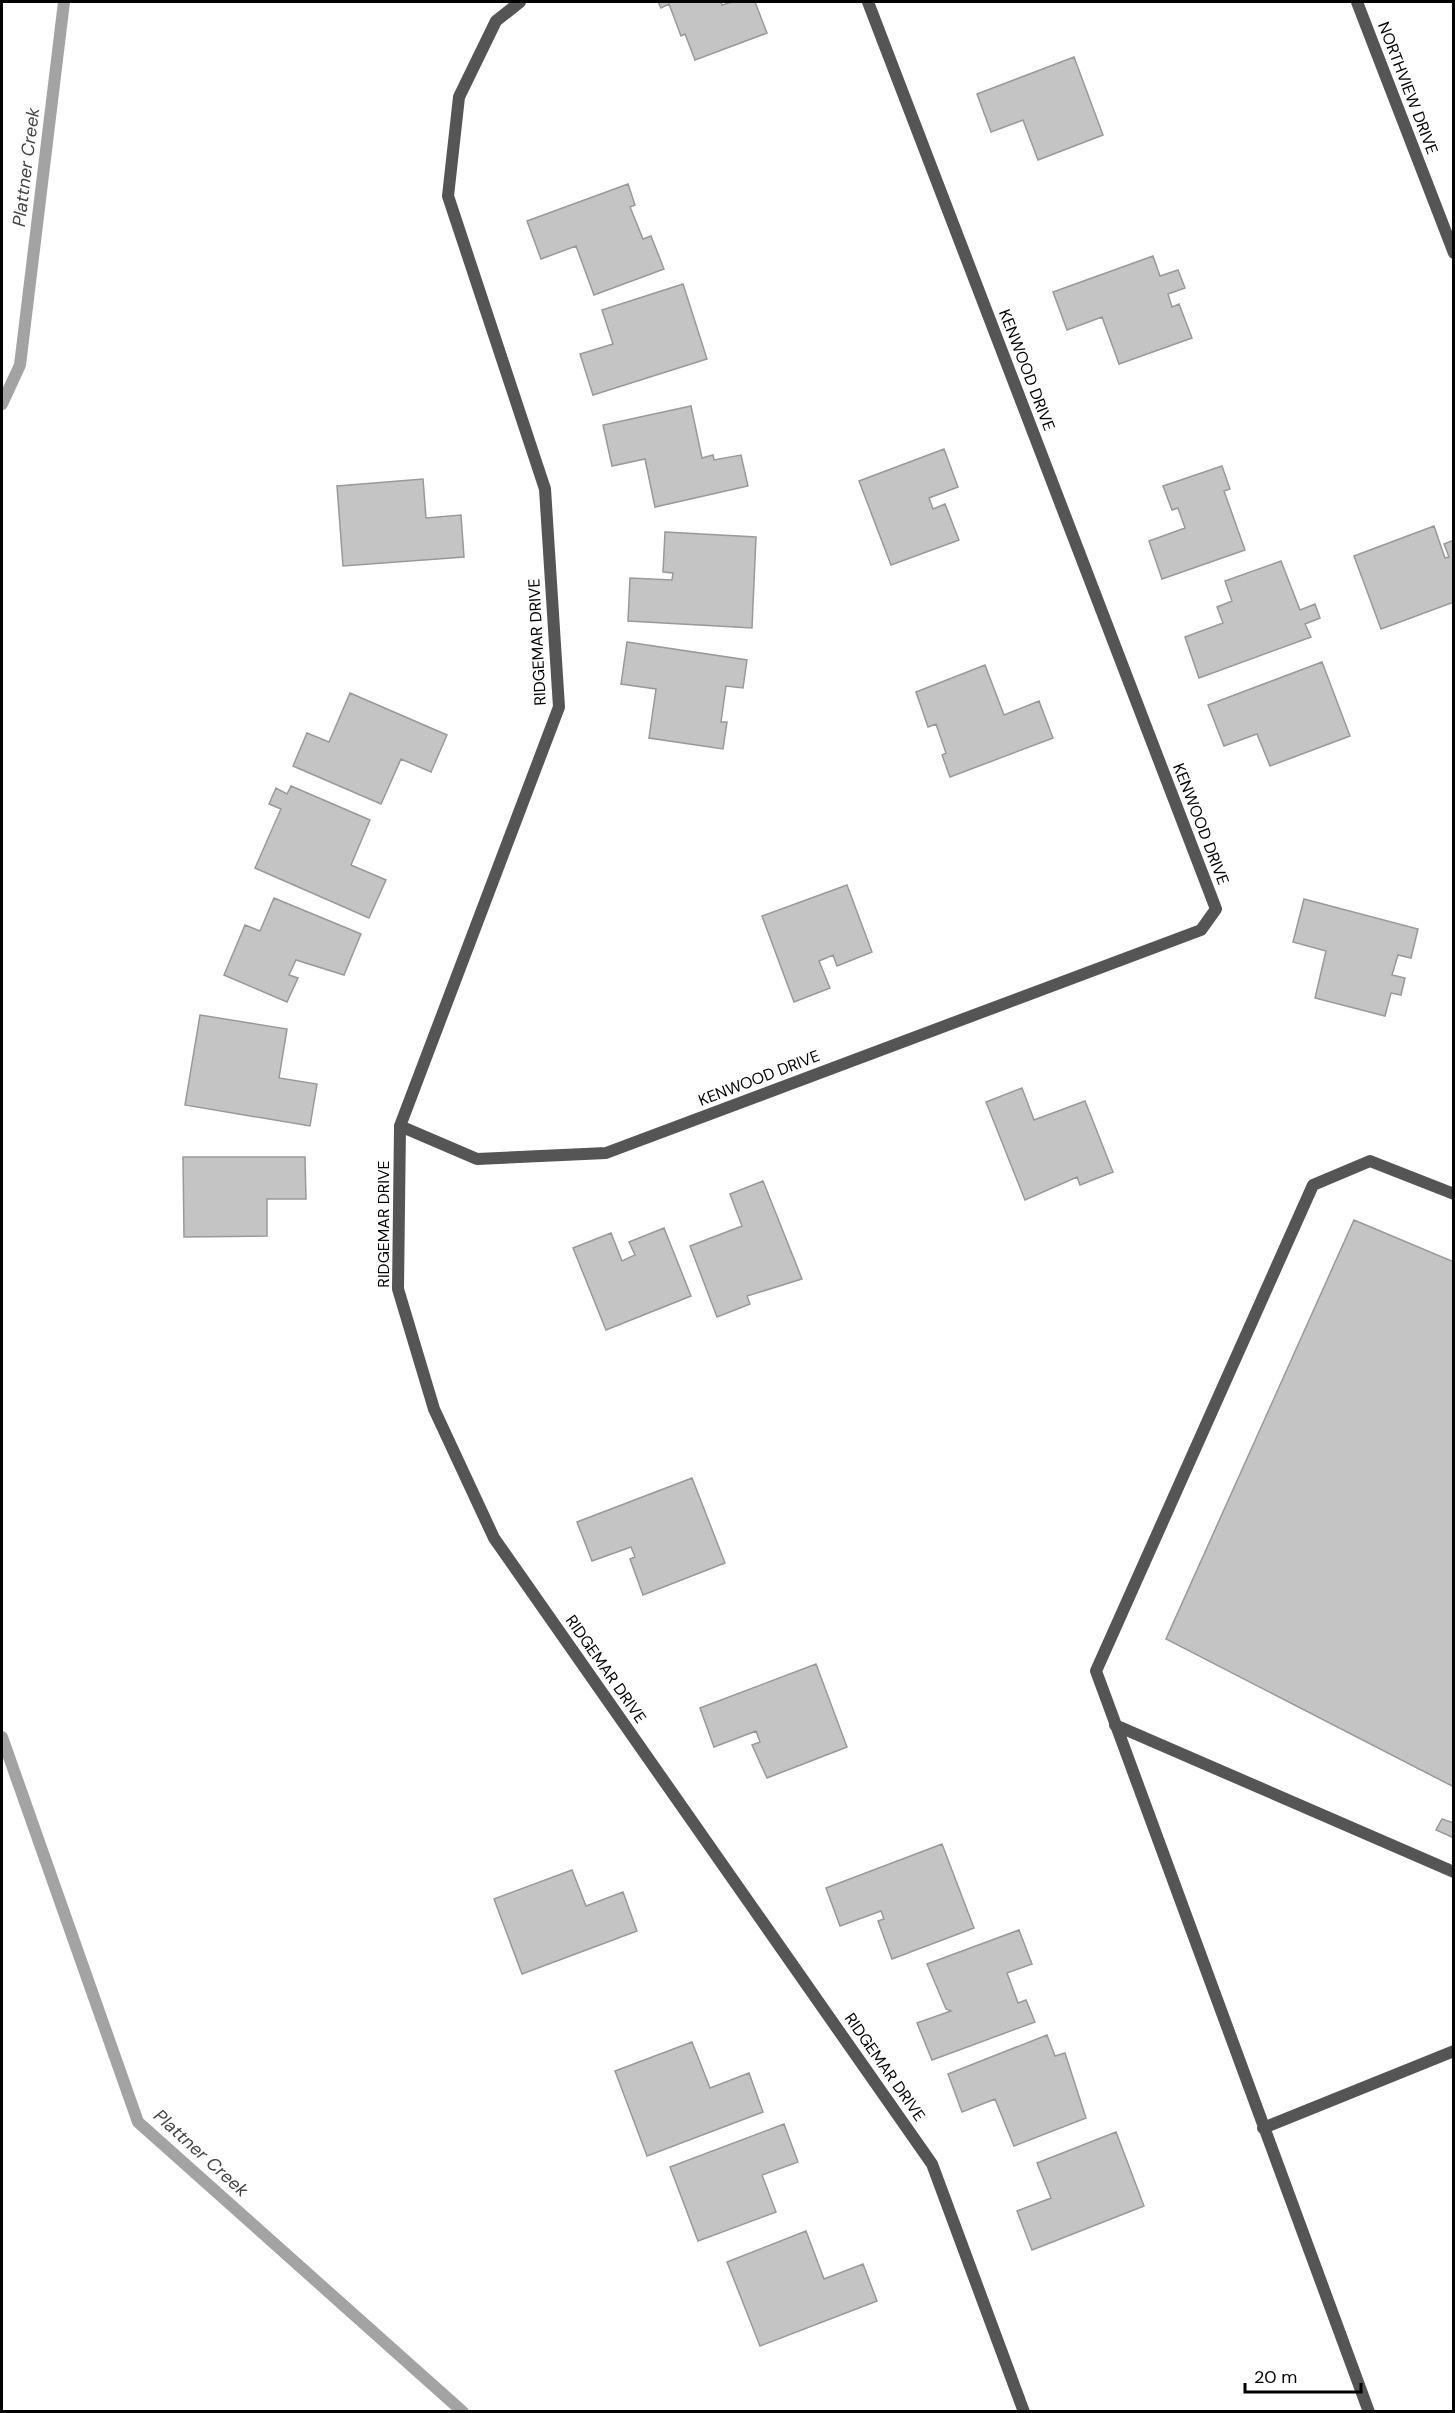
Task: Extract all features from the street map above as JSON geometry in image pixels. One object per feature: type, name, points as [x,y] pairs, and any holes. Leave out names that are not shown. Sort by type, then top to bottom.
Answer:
[{"type":"street","name":"RIDGEMAR DRIVE","points":[[520,2],[496,21],[459,97],[448,196],[545,489],[559,707],[400,1126],[398,1289],[434,1409],[494,1538],[932,2164],[1024,2412]]},
{"type":"street","name":"KENWOOD DRIVE","points":[[400,1126],[477,1159],[606,1153],[1201,930],[1216,909],[868,2]]},
{"type":"street","name":"NORTHVIEW DRIVE","points":[[1357,2],[1454,253]]},
{"type":"street","points":[[1369,2412],[1096,1671],[1313,1185],[1370,1161],[1454,1194]]},
{"type":"street","points":[[1116,1725],[1454,1872]]},
{"type":"street","points":[[1263,2128],[1454,2051]]},
{"type":"building","points":[[658,2],[721,2],[722,5],[732,2],[755,2],[767,33],[695,60],[685,34],[681,36],[669,4],[661,8]]},
{"type":"building","points":[[1074,57],[1103,135],[1038,160],[1023,120],[991,132],[977,94]]},
{"type":"building","points":[[628,184],[635,205],[630,207],[643,239],[651,236],[664,269],[594,295],[576,246],[541,259],[527,221]]},
{"type":"building","points":[[1153,256],[1160,276],[1178,270],[1185,288],[1168,294],[1172,307],[1179,304],[1192,338],[1119,364],[1102,317],[1067,330],[1053,292]]},
{"type":"building","points":[[683,284],[707,359],[593,395],[580,354],[613,344],[602,310]]},
{"type":"building","points":[[691,406],[702,458],[713,455],[714,460],[741,455],[748,486],[655,507],[645,459],[612,466],[603,425]]},
{"type":"building","points":[[944,449],[958,487],[929,498],[933,509],[945,504],[959,540],[891,565],[859,481]]},
{"type":"building","points":[[1222,466],[1230,489],[1224,491],[1245,550],[1162,579],[1149,541],[1185,528],[1178,508],[1172,510],[1163,486]]},
{"type":"building","points":[[423,479],[426,518],[461,515],[464,557],[343,566],[337,486]]},
{"type":"building","points":[[1434,526],[1445,558],[1449,557],[1444,544],[1454,540],[1454,602],[1381,629],[1354,556]]},
{"type":"building","points":[[665,532],[756,537],[752,628],[628,621],[630,578],[672,580],[673,573],[663,572]]},
{"type":"building","points":[[1281,561],[1300,610],[1315,604],[1320,618],[1305,624],[1311,637],[1199,678],[1185,637],[1223,623],[1217,607],[1232,601],[1225,581]]},
{"type":"building","points":[[627,642],[747,660],[743,688],[726,686],[721,722],[727,722],[723,749],[649,738],[656,689],[621,684]]},
{"type":"building","points":[[1322,662],[1350,736],[1270,766],[1257,734],[1224,746],[1208,705]]},
{"type":"building","points":[[985,665],[1004,715],[1039,701],[1053,738],[950,777],[942,755],[946,753],[936,724],[928,727],[916,692]]},
{"type":"building","points":[[350,693],[447,735],[431,772],[401,759],[381,804],[293,766],[307,733],[329,742]]},
{"type":"building","points":[[291,786],[370,820],[351,865],[386,880],[369,918],[255,868],[281,809],[269,804],[276,788],[287,794]]},
{"type":"building","points":[[847,885],[872,952],[837,966],[833,955],[819,961],[830,988],[794,1002],[762,916]]},
{"type":"building","points":[[274,898],[361,934],[344,975],[296,960],[289,975],[298,978],[287,1002],[224,975],[245,925],[260,931]]},
{"type":"building","points":[[1304,899],[1418,929],[1411,958],[1398,955],[1392,975],[1405,978],[1401,995],[1391,993],[1385,1016],[1315,998],[1326,951],[1293,942]]},
{"type":"building","points":[[200,1015],[287,1029],[279,1078],[317,1084],[310,1126],[185,1105]]},
{"type":"building","points":[[1022,1088],[1034,1120],[1085,1101],[1113,1172],[1080,1185],[1077,1177],[1025,1200],[986,1102]]},
{"type":"building","points":[[183,1157],[305,1157],[306,1199],[267,1199],[267,1236],[184,1237]]},
{"type":"building","points":[[763,1181],[802,1279],[747,1296],[750,1304],[717,1317],[690,1246],[742,1226],[730,1194]]},
{"type":"building","points":[[1354,1220],[1454,1262],[1454,1787],[1166,1639]]},
{"type":"building","points":[[664,1228],[691,1296],[606,1330],[573,1248],[611,1233],[622,1261],[635,1255],[629,1242]]},
{"type":"building","points":[[692,1478],[725,1563],[643,1595],[630,1559],[635,1557],[631,1547],[592,1561],[577,1522]]},
{"type":"building","points":[[816,1664],[847,1747],[767,1778],[752,1745],[760,1742],[756,1731],[714,1747],[700,1708]]},
{"type":"building","points":[[1442,1819],[1454,1823],[1454,1838],[1436,1830]]},
{"type":"building","points":[[942,1844],[974,1928],[892,1959],[878,1921],[884,1919],[881,1911],[840,1926],[826,1888]]},
{"type":"building","points":[[572,1870],[586,1906],[623,1892],[637,1931],[522,1974],[494,1899]]},
{"type":"building","points":[[1019,1930],[1032,1964],[1007,1973],[1018,2003],[1026,2000],[1035,2022],[932,2060],[917,2023],[951,2011],[946,2009],[927,1964]]},
{"type":"building","points":[[1047,2035],[1055,2056],[1065,2053],[1086,2118],[1014,2146],[995,2099],[962,2112],[948,2074]]},
{"type":"building","points":[[692,2042],[710,2088],[749,2073],[763,2112],[647,2156],[615,2071]]},
{"type":"building","points":[[784,2124],[798,2162],[762,2175],[776,2212],[698,2241],[670,2167]]},
{"type":"building","points":[[1116,2132],[1144,2206],[1032,2250],[1017,2211],[1051,2198],[1037,2163]]},
{"type":"building","points":[[806,2231],[824,2279],[863,2264],[877,2301],[760,2346],[727,2262]]},
{"type":"waterway","name":"Plattner Creek","points":[[2,404],[20,365],[64,2]]},
{"type":"waterway","name":"Plattner Creek","points":[[2,1737],[138,2122],[463,2412]]}]
